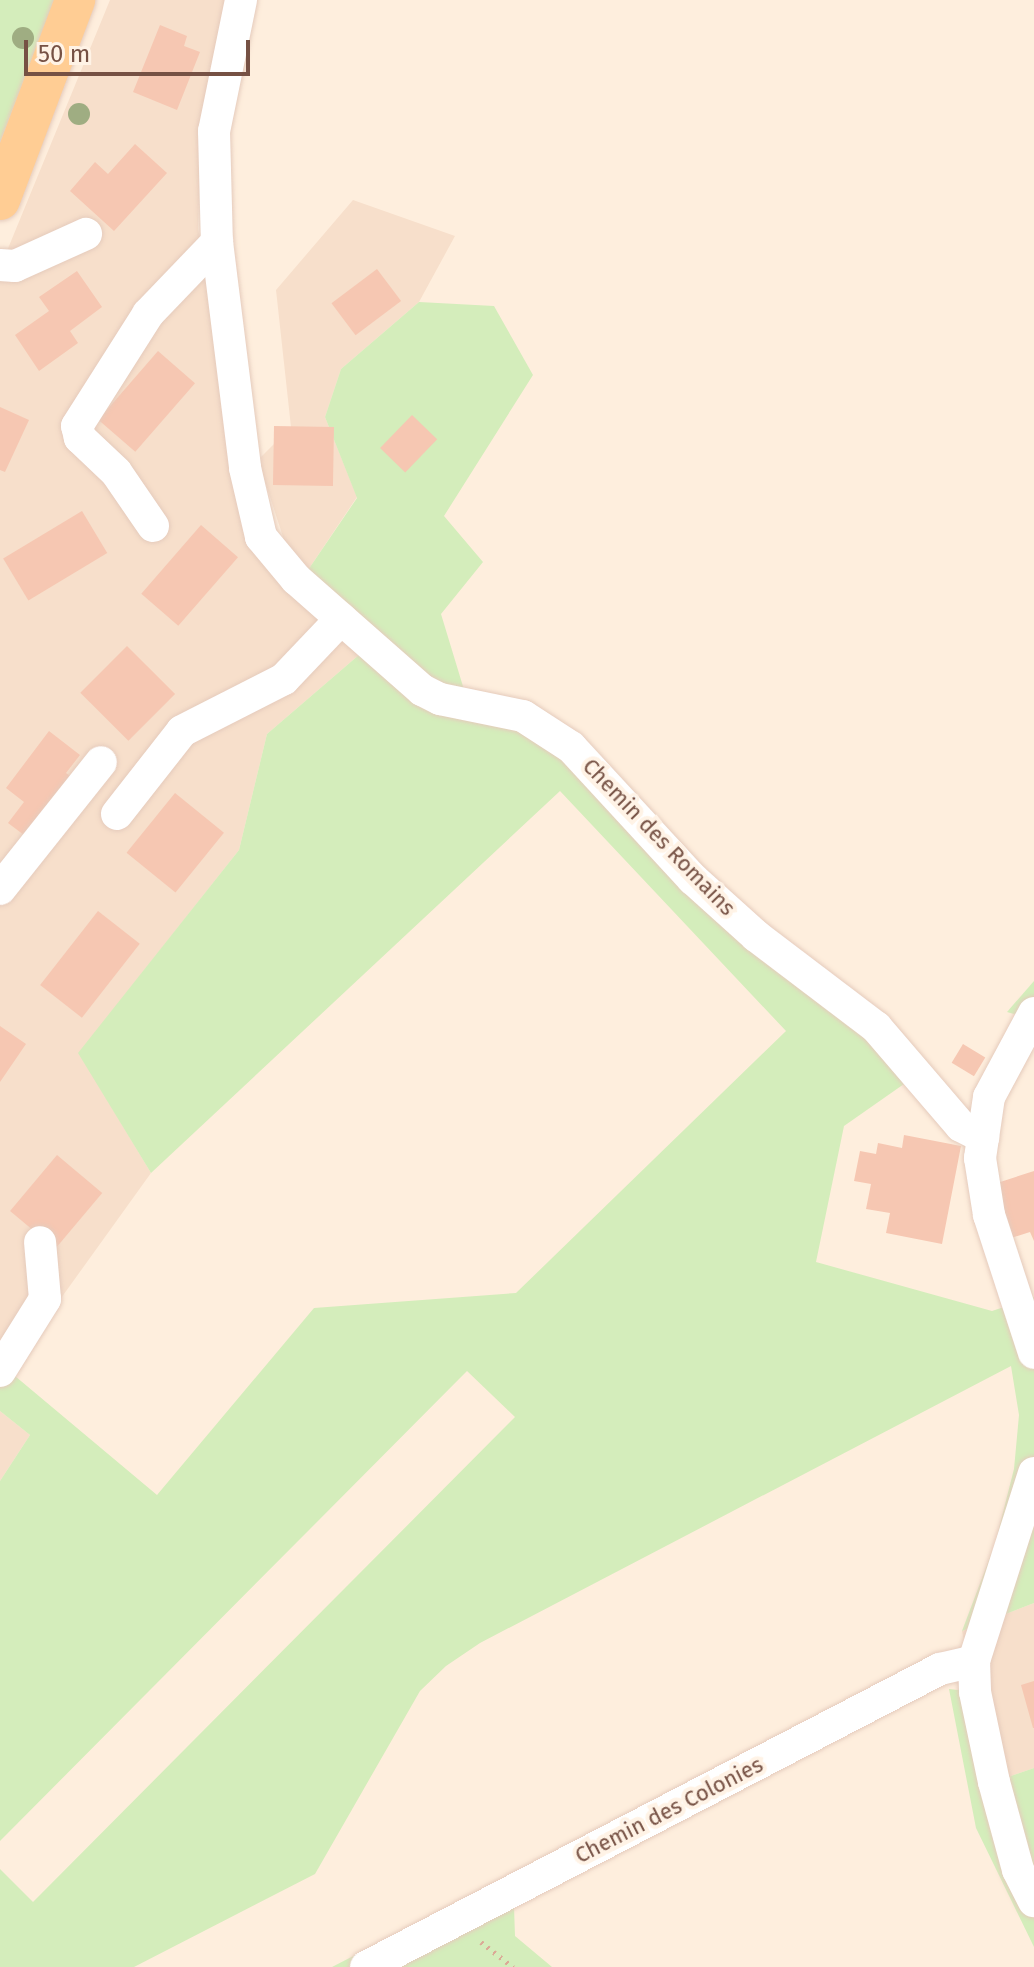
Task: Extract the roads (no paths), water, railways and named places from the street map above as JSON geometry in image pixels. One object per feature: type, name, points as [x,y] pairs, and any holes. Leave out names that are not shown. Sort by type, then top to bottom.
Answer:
[{"type":"main road","points":[[0,200],[9,157],[75,0]]},
{"type":"street","name":"Chemin des Romains","points":[[241,0],[214,131],[217,242],[245,468],[261,537],[296,579],[430,694],[523,716],[571,747],[693,879],[756,936],[876,1027],[961,1126],[983,1137]]},
{"type":"street","points":[[0,265],[15,266],[86,234]]},
{"type":"street","points":[[153,526],[116,472],[80,438],[77,426],[148,314],[217,242]]},
{"type":"street","points":[[117,814],[182,731],[284,679],[341,619]]},
{"type":"street","points":[[0,889],[101,762]]},
{"type":"street","points":[[1032,1019],[989,1097],[983,1137],[989,1215],[1034,1353]]},
{"type":"street","points":[[0,1371],[45,1299],[40,1242]]},
{"type":"street","points":[[1034,1473],[974,1661],[975,1692],[994,1782],[1018,1870],[1034,1901]]},
{"type":"street","name":"Chemin des Colonies","points":[[366,1967],[940,1669],[974,1661]]}]
